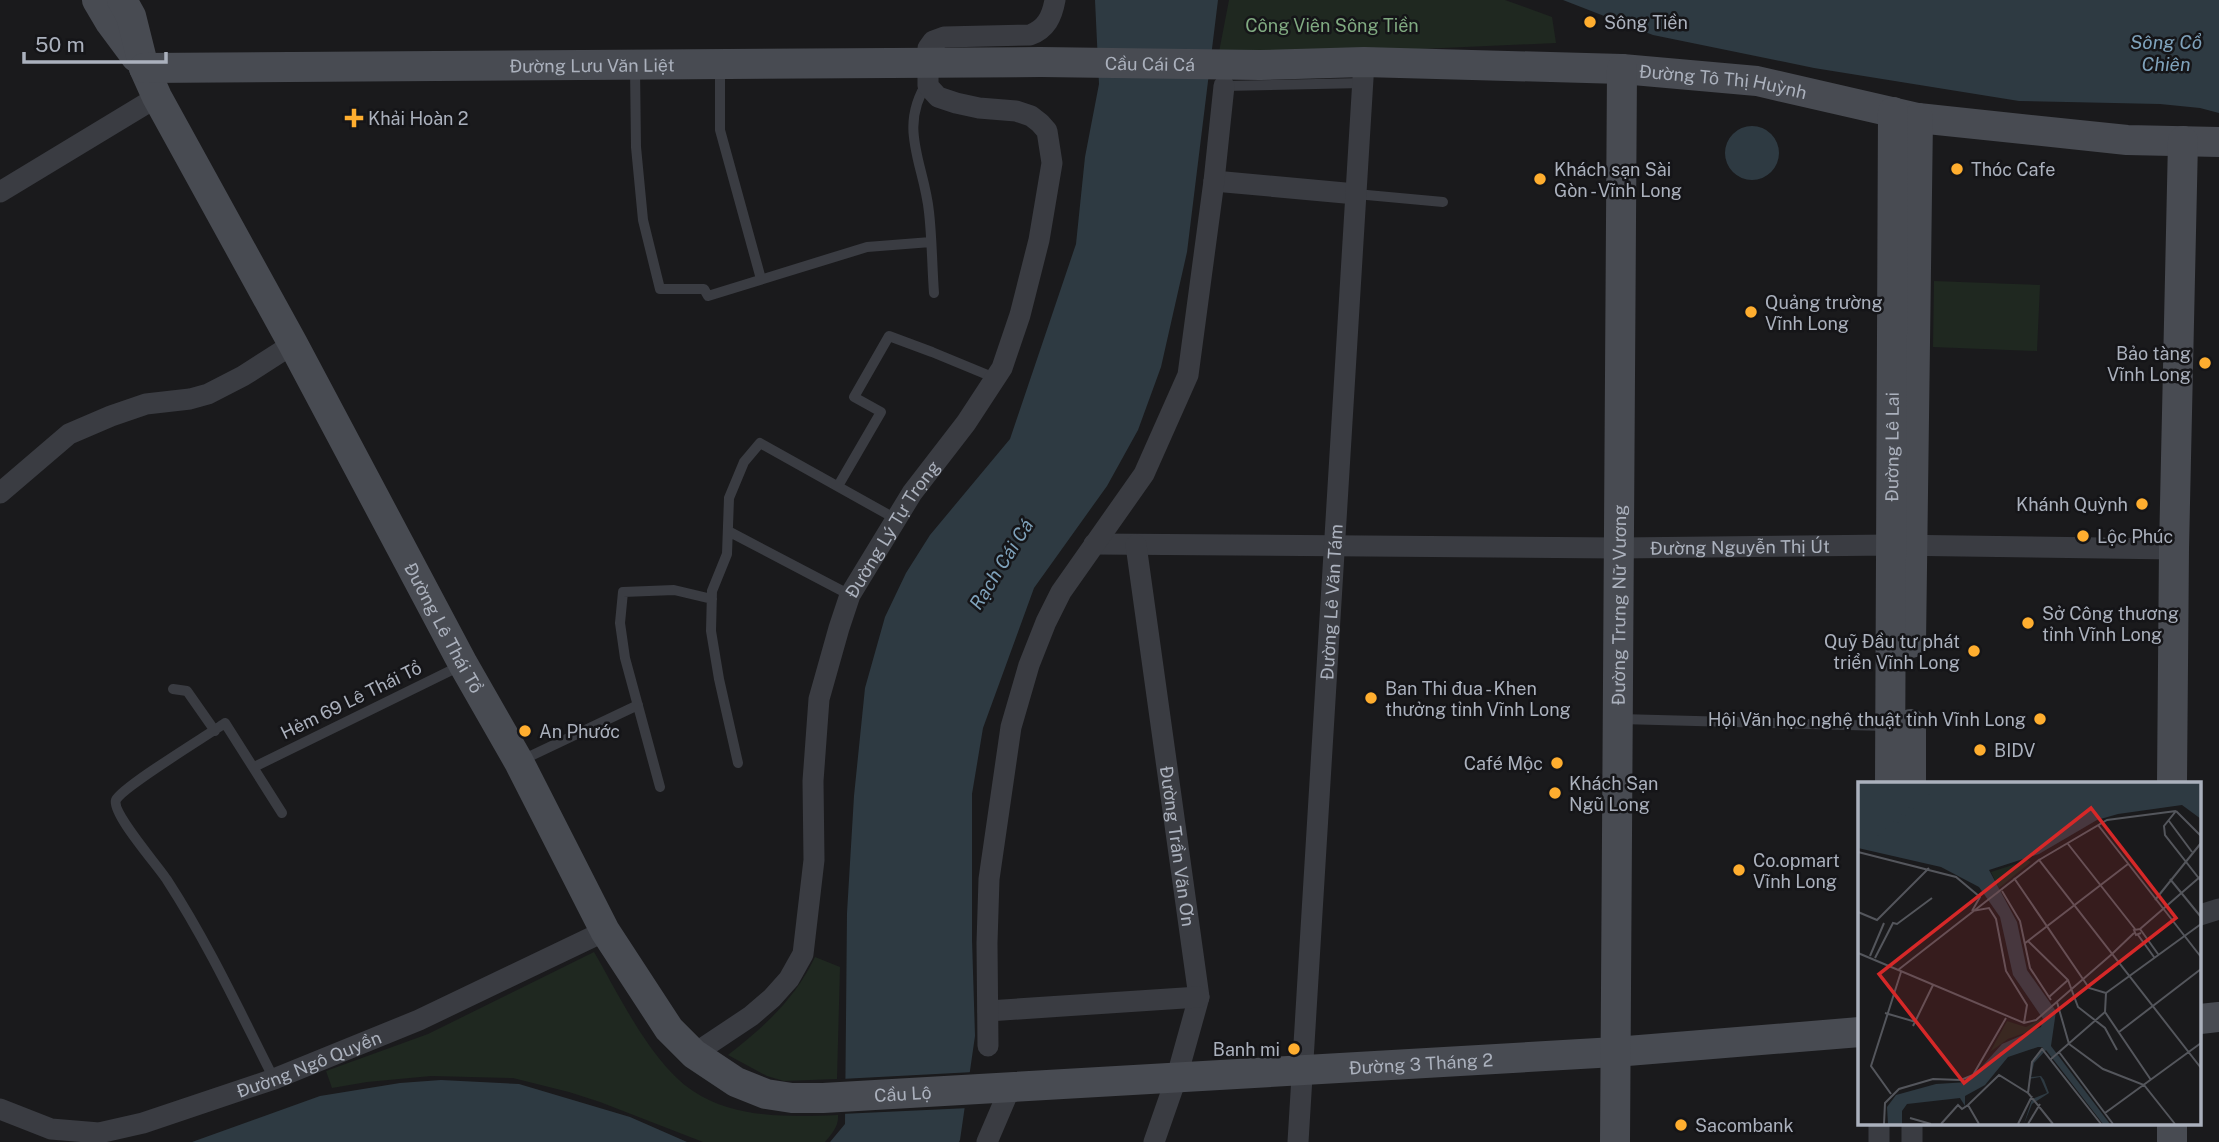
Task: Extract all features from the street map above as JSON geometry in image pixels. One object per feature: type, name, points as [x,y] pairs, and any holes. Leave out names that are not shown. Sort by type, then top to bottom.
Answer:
[{"type":"main road","name":"Đường Lê Thái Tổ","points":[[97,0],[144,68]]},
{"type":"main road","name":"Đường Lê Thái Tổ","points":[[122,0],[131,16],[144,68],[157,97],[293,344],[463,664],[519,762],[605,930],[669,1029],[694,1054],[736,1082],[766,1094],[792,1098],[823,1098]]},
{"type":"main road","name":"Đường Lưu Văn Liệt","points":[[144,68],[720,65],[927,73],[1041,62]]},
{"type":"main road","name":"Cầu Cái Cá","points":[[1041,62],[1260,65]]},
{"type":"main road","name":"Đường Tô Thị Huỳnh","points":[[1260,65],[1363,72],[1622,69],[1757,82],[1905,115],[2127,140],[2219,142]]},
{"type":"main road","name":"Đường Trưng Nữ Vương","points":[[1615,1142],[1622,69]]},
{"type":"main road","name":"Đường Lê Lai","points":[[1890,782],[1901,545],[1905,115]]},
{"type":"main road","points":[[2172,782],[2183,141]]},
{"type":"main road","name":"Đường Lê Lai","points":[[1901,545],[1911,782]]},
{"type":"main road","name":"Đường 3 Tháng 2","points":[[997,1087],[1615,1052],[1858,1032]]},
{"type":"main road","name":"Cầu Lộ","points":[[823,1098],[997,1087]]},
{"type":"main road","points":[[2172,1124],[2172,1142]]},
{"type":"street","points":[[927,73],[928,48],[933,41],[944,37],[1030,35],[1040,31],[1052,15],[1055,0]]},
{"type":"street","name":"Đường Lê Văn Tám","points":[[1298,1142],[1363,72]]},
{"type":"street","name":"Đường Lý Tự Trọng","points":[[694,1054],[751,1016],[772,998],[789,979],[803,954],[814,860],[813,781],[819,699],[850,595],[912,493],[966,423],[1002,368],[1020,315],[1039,240],[1052,163],[1047,131],[1031,116],[1016,111],[979,108],[938,97],[928,86],[927,73]]},
{"type":"street","points":[[988,1046],[989,879],[1011,727],[1030,665],[1061,592],[1144,474],[1188,375],[1224,86]]},
{"type":"street","points":[[0,191],[157,97]]},
{"type":"street","points":[[1214,181],[1356,194]]},
{"type":"street","points":[[0,493],[69,434],[146,404],[208,394],[293,344]]},
{"type":"street","name":"Đường Nguyễn Thị Út","points":[[1094,544],[1619,548],[1901,545],[2174,549]]},
{"type":"street","name":"Đường Trần Văn Ơn","points":[[1136,545],[1199,997],[1177,1076],[1154,1142]]},
{"type":"street","points":[[2202,914],[2219,909]]},
{"type":"street","name":"Đường Ngô Quyền","points":[[0,1109],[51,1129],[99,1133],[143,1123],[274,1079],[419,1020],[605,930]]},
{"type":"street","points":[[988,1011],[1199,997]]},
{"type":"street","points":[[987,1142],[997,1087]]},
{"type":"street","points":[[1879,1124],[1879,1142]]},
{"type":"street","points":[[1912,1124],[1912,1142]]},
{"type":"lane","points":[[635,65],[636,147],[643,220],[660,289],[704,289],[708,296],[867,247],[931,242]]},
{"type":"lane","points":[[720,65],[720,130],[761,279]]},
{"type":"lane","points":[[1224,86],[1363,72]]},
{"type":"lane","points":[[927,73],[912,119],[913,142],[929,210],[934,293]]},
{"type":"lane","points":[[1356,194],[1443,202]]},
{"type":"lane","points":[[838,486],[881,412],[854,397],[889,336],[995,378]]},
{"type":"lane","points":[[738,763],[711,631],[712,591],[727,554],[729,498],[744,462],[760,443],[896,519]]},
{"type":"lane","points":[[728,531],[850,595]]},
{"type":"lane","points":[[660,787],[625,659],[620,623],[623,592],[674,590],[712,599]]},
{"type":"lane","name":"Hẻm 69 Lê Thái Tổ","points":[[254,767],[463,664]]},
{"type":"lane","points":[[173,689],[187,691],[215,731]]},
{"type":"lane","points":[[519,762],[638,705]]},
{"type":"lane","points":[[1617,719],[1891,726]]},
{"type":"lane","points":[[274,1079],[195,923],[160,869],[123,821],[115,805],[117,799],[136,782],[225,723],[282,813]]},
{"type":"green space","name":"Công Viên Sông Tiền","points":[[1229,0],[1505,0],[1552,17],[1556,43],[1398,50],[1219,52]]},
{"type":"green space","points":[[1934,281],[2040,285],[2037,351],[1933,347]]},
{"type":"green space","points":[[594,952],[650,1046],[663,1064],[693,1091],[727,1107],[763,1114],[838,1115],[830,1136],[825,1142],[703,1142],[600,1102],[513,1078],[431,1076],[332,1088],[326,1071],[428,1034]]},
{"type":"green space","points":[[815,957],[840,967],[837,1079],[784,1081],[767,1076],[728,1055],[778,1011],[798,986]]},
{"type":"water","name":"Rạch Cái Cá","points":[[1095,0],[1218,0],[1187,252],[1161,367],[1138,430],[1107,486],[1034,588],[983,728],[972,794],[975,1036],[960,1140],[830,1142],[845,1124],[847,913],[854,796],[865,688],[885,617],[906,573],[930,535],[1010,439],[1076,244],[1085,157],[1099,84]]},
{"type":"water","name":"Sông Cổ Chiên","points":[[1563,0],[2219,0],[2219,113],[2160,104],[2019,101],[1814,68],[1653,35]]},
{"type":"water","points":[[1752,126],[1771,134],[1779,153],[1771,172],[1752,180],[1733,172],[1725,153],[1733,134]]},
{"type":"water","points":[[441,1080],[519,1084],[630,1117],[687,1142],[192,1142],[320,1096],[400,1083]]},
{"type":"pier","points":[[974,1072],[969,1108],[841,1114],[841,1079]]},
{"type":"place","name":"Sông Tiền","points":[[1590,22]]},
{"type":"place","name":"Khải Hoàn 2","points":[[354,118]]},
{"type":"place","name":"Thóc Cafe","points":[[1957,169]]},
{"type":"place","name":"Khách sạn Sài Gòn - Vĩnh Long","points":[[1540,179]]},
{"type":"place","name":"Quảng trường Vĩnh Long","points":[[1751,312]]},
{"type":"place","name":"Bảo tàng Vĩnh Long","points":[[2205,363]]},
{"type":"place","name":"Khánh Quỳnh","points":[[2142,504]]},
{"type":"place","name":"Lộc Phúc","points":[[2083,536]]},
{"type":"place","name":"Sở Công thương tỉnh Vĩnh Long","points":[[2028,623]]},
{"type":"place","name":"Quỹ Đầu tư phát triển Vĩnh Long","points":[[1974,651]]},
{"type":"place","name":"Ban Thi đua - Khen thưởng tỉnh Vĩnh Long","points":[[1371,698]]},
{"type":"place","name":"Hội Văn học nghệ thuật tỉnh Vĩnh Long","points":[[2040,719]]},
{"type":"place","name":"An Phước","points":[[525,731]]},
{"type":"place","name":"BIDV","points":[[1980,750]]},
{"type":"place","name":"Café Mộc","points":[[1557,763]]},
{"type":"place","name":"Khách Sạn Ngũ Long","points":[[1555,793]]},
{"type":"place","name":"Co.opmart Vĩnh Long","points":[[1739,870]]},
{"type":"place","name":"Banh mi","points":[[1294,1049]]},
{"type":"place","name":"Sacombank","points":[[1681,1125]]}]
